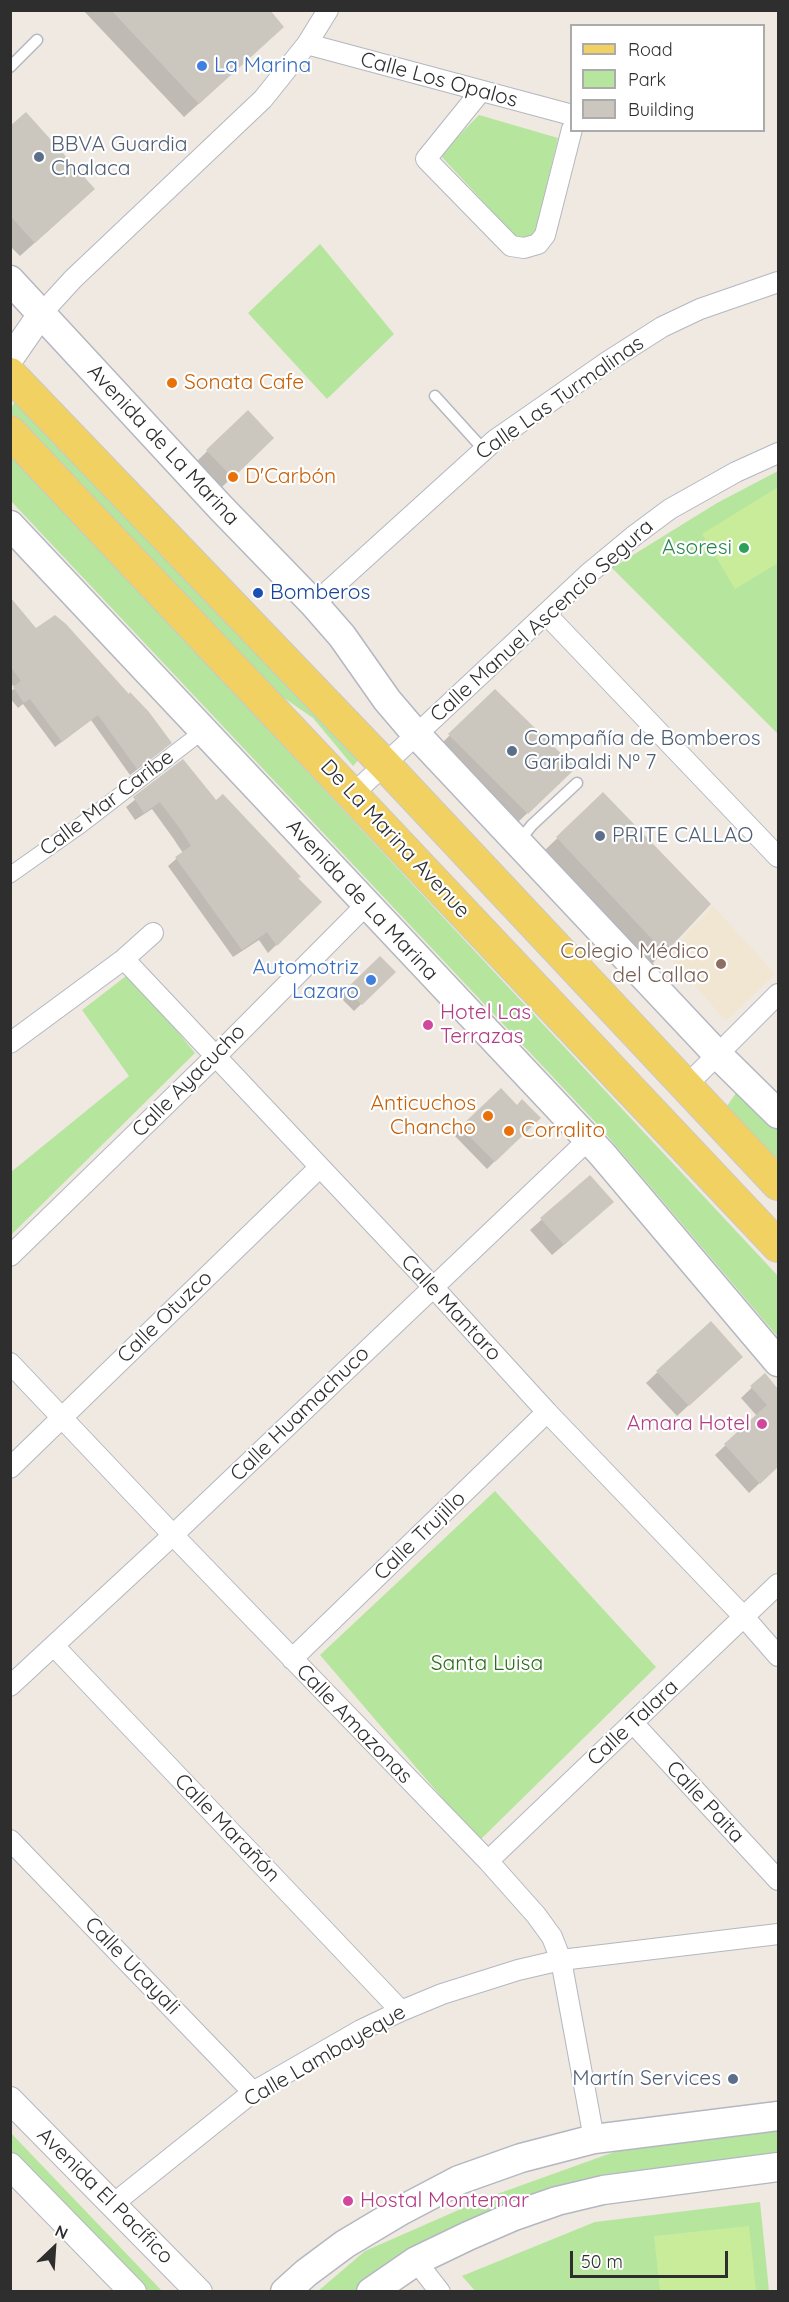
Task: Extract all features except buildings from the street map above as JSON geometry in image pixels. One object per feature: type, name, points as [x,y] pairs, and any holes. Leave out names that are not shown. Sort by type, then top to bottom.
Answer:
[{"type":"main road","name":"Avenida de La Marina","points":[[10,280],[221,508],[314,604],[342,636],[387,699],[416,734],[717,1054],[778,1114]]},
{"type":"main road","name":"De La Marina Avenue","points":[[10,374],[384,764],[778,1184]]},
{"type":"main road","name":"De La Marina Avenue","points":[[10,432],[778,1246]]},
{"type":"main road","name":"Avenida de La Marina","points":[[10,525],[588,1140],[778,1362]]},
{"type":"main road","points":[[285,2292],[345,2244],[459,2180],[521,2158],[594,2139],[778,2116]]},
{"type":"main road","points":[[371,2292],[416,2261],[514,2216],[557,2201],[603,2190],[778,2167]]},
{"type":"street","points":[[10,359],[41,314],[73,279],[263,99],[307,44],[328,10]]},
{"type":"street","name":"Calle Los Opalos","points":[[307,44],[570,114]]},
{"type":"street","points":[[481,91],[426,159],[511,246],[524,248],[538,244],[545,235],[571,132]]},
{"type":"street","name":"Calle Las Turmalinas","points":[[314,604],[484,450],[607,362],[662,327],[700,309],[778,282]]},
{"type":"street","name":"Calle Manuel Ascencio Segura","points":[[353,794],[634,535],[670,509],[736,472],[778,453]]},
{"type":"street","points":[[546,614],[778,857]]},
{"type":"street","name":"Calle Mar Caribe","points":[[10,875],[81,825],[203,731]]},
{"type":"street","name":"Calle Ayacucho","points":[[10,1256],[216,1056],[366,905]]},
{"type":"street","points":[[10,1043],[124,959],[153,933]]},
{"type":"street","name":"Calle Mantaro","points":[[124,959],[434,1287],[547,1412],[744,1617],[778,1656]]},
{"type":"street","points":[[686,1086],[778,994]]},
{"type":"street","name":"Calle Huamachuco","points":[[10,1686],[588,1140]]},
{"type":"street","name":"Calle Otuzco","points":[[10,1468],[320,1167]]},
{"type":"street","name":"Calle Amazonas","points":[[10,1363],[172,1535],[488,1861],[536,1915],[552,1937],[561,1960],[594,2139]]},
{"type":"street","name":"Calle Trujillo","points":[[292,1659],[547,1412]]},
{"type":"street","name":"Calle Talara","points":[[488,1861],[778,1584]]},
{"type":"street","name":"Calle Marañón","points":[[54,1646],[401,2010]]},
{"type":"street","name":"Calle Paita","points":[[633,1723],[778,1880]]},
{"type":"street","name":"Calle Ucayali","points":[[10,1839],[253,2092]]},
{"type":"street","name":"Calle Lambayeque","points":[[113,2204],[253,2092],[361,2030],[401,2010],[488,1979],[561,1960],[778,1934]]},
{"type":"street","name":"Avenida El Pacífico","points":[[10,2100],[199,2292]]},
{"type":"street","points":[[10,2166],[133,2292]]},
{"type":"street","points":[[416,2261],[440,2292]]},
{"type":"lane","points":[[10,67],[37,40]]},
{"type":"lane","points":[[435,396],[484,450]]},
{"type":"lane","points":[[518,843],[532,825],[577,783]]},
{"type":"shaded area","name":"Colegio Médico del Callao","points":[[713,906],[775,974],[726,1021],[667,954]]},
{"type":"green space","points":[[479,115],[558,138],[535,234],[518,239],[440,155]]},
{"type":"green space","points":[[320,244],[394,334],[327,399],[248,313]]},
{"type":"green space","points":[[19,395],[362,756],[353,766],[313,718],[274,691],[11,419],[11,408]]},
{"type":"green space","points":[[11,454],[778,1276],[778,1337],[599,1126],[11,501]]},
{"type":"green space","points":[[778,471],[778,734],[612,568],[717,503]]},
{"type":"green space","name":"Asoresi","points":[[778,487],[778,563],[735,589],[702,534]]},
{"type":"green space","points":[[130,973],[195,1053],[11,1235],[11,1172],[129,1076],[82,1010]]},
{"type":"green space","points":[[736,1093],[778,1126],[778,1165],[725,1109]]},
{"type":"green space","name":"Santa Luisa","points":[[495,1491],[656,1667],[479,1841],[320,1655]]},
{"type":"green space","points":[[778,2128],[778,2156],[654,2173],[362,2291],[317,2292],[365,2251],[486,2198],[617,2151]]},
{"type":"green space","points":[[10,2132],[162,2291],[133,2291],[11,2163]]},
{"type":"green space","points":[[760,2202],[769,2291],[476,2292],[462,2276],[595,2222]]},
{"type":"green space","points":[[749,2226],[756,2291],[660,2291],[654,2236]]},
{"type":"place","name":"La Marina","points":[[202,66]]},
{"type":"place","name":"BBVA Guardia Chalaca","points":[[39,157]]},
{"type":"place","name":"Sonata Cafe","points":[[172,383]]},
{"type":"place","name":"D'Carbón","points":[[233,477]]},
{"type":"place","name":"Asoresi","points":[[744,548]]},
{"type":"place","name":"Bomberos","points":[[258,593]]},
{"type":"place","name":"Compañía de Bomberos Garibaldi Nº 7","points":[[512,751]]},
{"type":"place","name":"PRITE CALLAO","points":[[600,836]]},
{"type":"place","name":"Colegio Médico del Callao","points":[[721,964]]},
{"type":"place","name":"Automotriz Lazaro","points":[[371,980]]},
{"type":"place","name":"Hotel Las Terrazas","points":[[428,1025]]},
{"type":"place","name":"Anticuchos Chancho","points":[[488,1116]]},
{"type":"place","name":"Corralito","points":[[509,1131]]},
{"type":"place","name":"Amara Hotel","points":[[762,1424]]},
{"type":"place","name":"Martín Services","points":[[733,2079]]},
{"type":"place","name":"Hostal Montemar","points":[[348,2201]]}]
